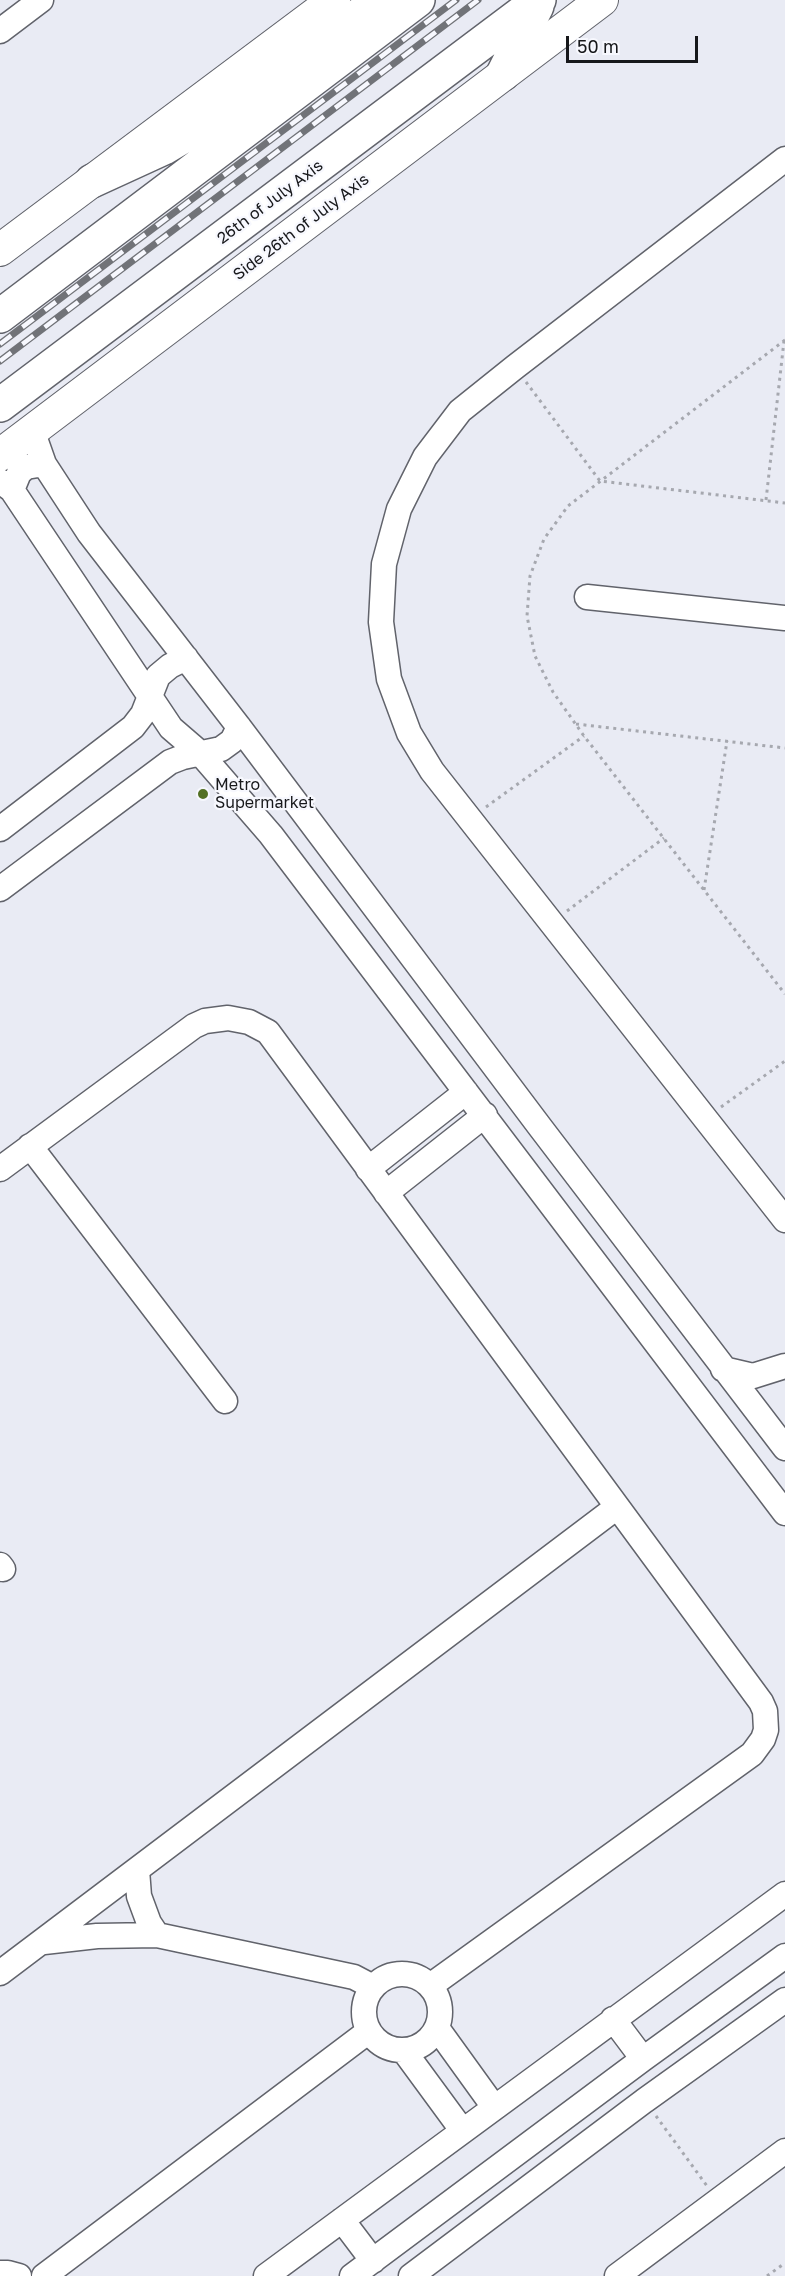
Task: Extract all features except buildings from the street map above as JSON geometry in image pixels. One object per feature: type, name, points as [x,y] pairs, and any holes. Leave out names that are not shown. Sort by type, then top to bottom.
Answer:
[{"type":"highway","points":[[92,181],[140,160],[201,126],[348,21],[385,0]]},
{"type":"highway","points":[[0,316],[418,0]]},
{"type":"highway","points":[[503,74],[540,0]]},
{"type":"highway","name":"26th of July Axis","points":[[0,405],[540,0]]},
{"type":"main road","points":[[0,250],[334,0]]},
{"type":"main road","name":"Side 26th of July Axis","points":[[0,455],[602,0]]},
{"type":"street","points":[[0,31],[41,0]]},
{"type":"street","points":[[785,159],[515,366],[460,411],[425,457],[399,509],[384,564],[381,622],[389,679],[409,734],[432,771],[785,1220]]},
{"type":"street","points":[[32,430],[45,464],[89,532],[785,1448]]},
{"type":"street","points":[[45,464],[26,467],[6,486],[171,728],[200,753],[271,835],[785,1513]]},
{"type":"street","points":[[587,597],[785,618]]},
{"type":"street","points":[[0,829],[133,727],[143,714],[158,676],[170,666],[186,658]]},
{"type":"street","points":[[0,889],[170,762],[221,749],[232,741],[239,727]]},
{"type":"street","points":[[0,1168],[184,1032],[205,1021],[228,1018],[249,1022],[268,1032],[761,1702],[767,1720],[763,1739],[752,1754],[430,1986]]},
{"type":"street","points":[[368,1169],[466,1092]]},
{"type":"street","points":[[386,1193],[485,1115]]},
{"type":"street","points":[[30,1146],[225,1401]]},
{"type":"street","points":[[723,1369],[753,1376],[785,1366]]},
{"type":"street","points":[[0,1973],[617,1507]]},
{"type":"street","points":[[137,1870],[136,1882],[143,1910],[157,1935]]},
{"type":"street","points":[[266,2276],[785,1894]]},
{"type":"street","points":[[39,1943],[97,1936],[157,1935],[354,1977],[373,1987]]},
{"type":"street","points":[[352,2276],[785,1956]]},
{"type":"street","points":[[395,1974],[408,1974],[420,1978],[430,1986],[438,1998],[441,2013],[437,2028],[429,2040],[417,2048],[404,2050],[383,2046],[369,2031],[364,2013],[365,2003],[373,1987],[383,1978],[395,1974]]},
{"type":"street","points":[[411,2276],[644,2101],[785,2000]]},
{"type":"street","points":[[613,2019],[643,2059]]},
{"type":"street","points":[[437,2028],[494,2107]]},
{"type":"street","points":[[44,2276],[369,2031]]},
{"type":"street","points":[[404,2050],[462,2130]]},
{"type":"street","points":[[447,2110],[480,2087]]},
{"type":"street","points":[[617,2276],[784,2152]]},
{"type":"street","points":[[342,2220],[373,2261]]},
{"type":"street","points":[[0,2273],[8,2272],[19,2276]]},
{"type":"path","points":[[785,340],[568,506],[544,539],[530,576],[527,616],[535,656],[553,692],[584,736],[785,994]]},
{"type":"path","points":[[766,500],[785,340]]},
{"type":"path","points":[[515,366],[600,481],[785,502]]},
{"type":"path","points":[[576,724],[785,748]]},
{"type":"path","points":[[470,818],[584,736]]},
{"type":"path","points":[[704,890],[727,741]]},
{"type":"path","points":[[551,922],[664,838]]},
{"type":"path","points":[[705,1118],[785,1061]]},
{"type":"path","points":[[644,2101],[718,2200]]},
{"type":"path","points":[[767,2276],[785,2263]]},
{"type":"railway","points":[[0,344],[456,0]]},
{"type":"railway","points":[[0,361],[478,0]]},
{"type":"place","name":"Metro Supermarket","points":[[203,794]]}]
